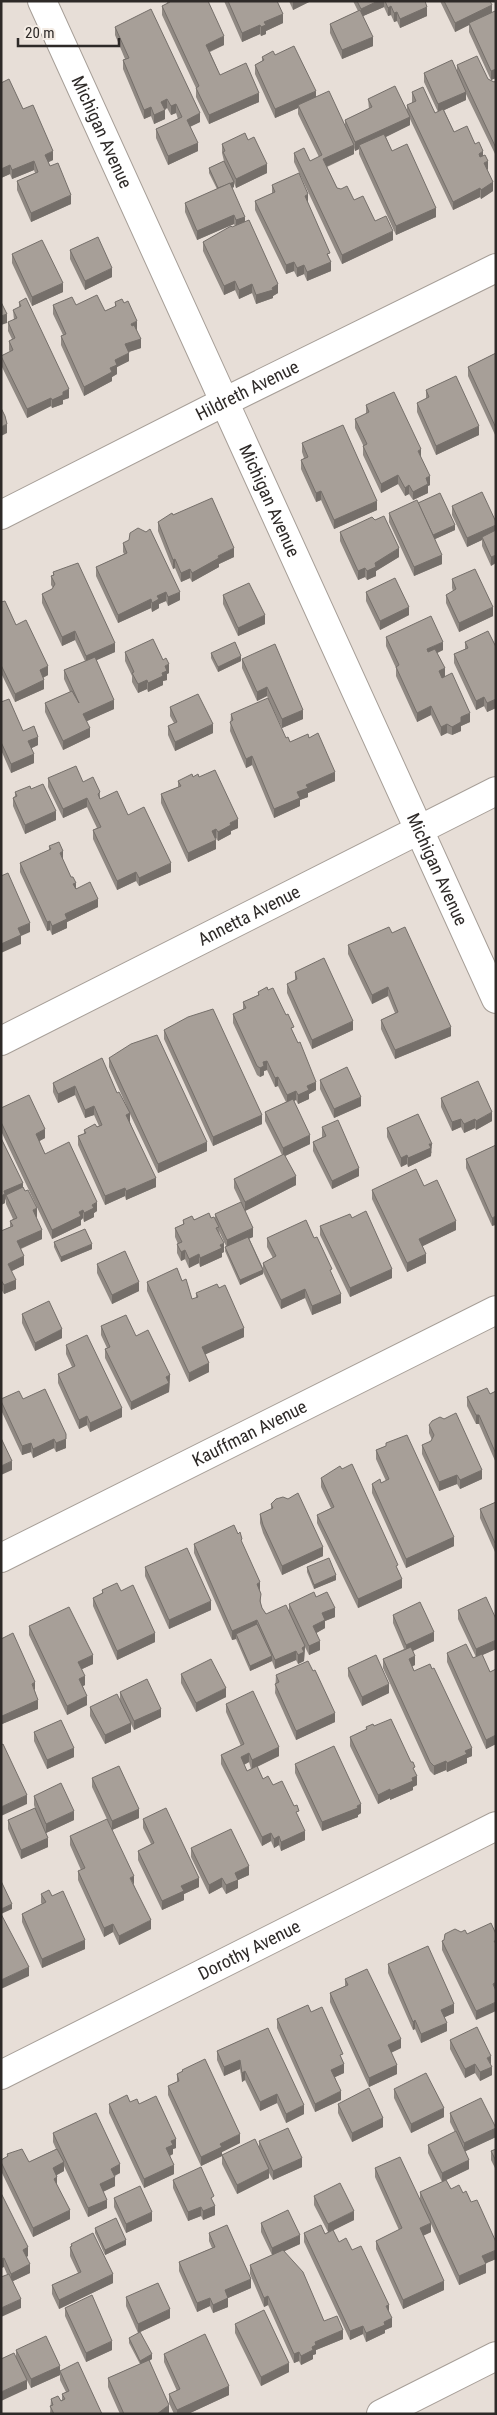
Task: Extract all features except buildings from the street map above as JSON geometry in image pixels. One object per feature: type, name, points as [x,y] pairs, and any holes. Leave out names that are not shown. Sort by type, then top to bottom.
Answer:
[{"type":"street","name":"Michigan Avenue","points":[[42,1],[496,999]]},
{"type":"street","name":"Hildreth Avenue","points":[[1,516],[224,402],[496,268]]},
{"type":"street","name":"Annetta Avenue","points":[[1,1041],[496,790]]},
{"type":"street","name":"Kauffman Avenue","points":[[1,1558],[496,1310]]},
{"type":"street","name":"Dorothy Avenue","points":[[1,2075],[496,1826]]},
{"type":"street","points":[[381,2414],[496,2356]]}]
